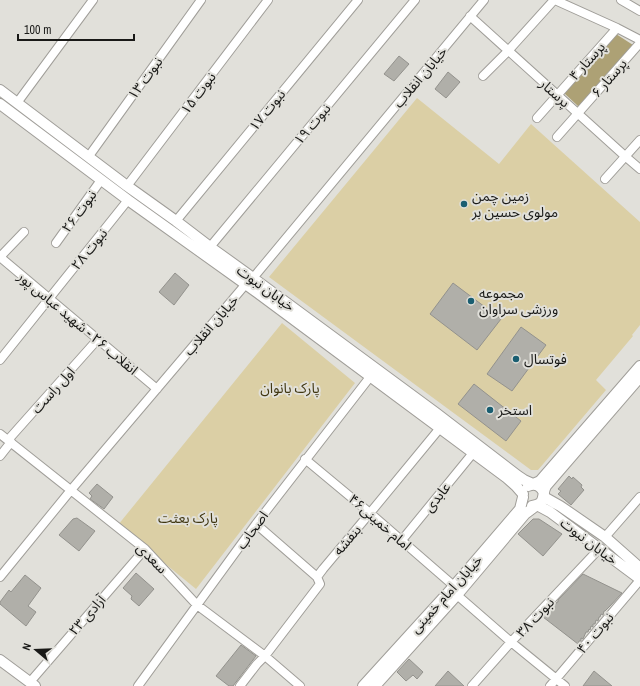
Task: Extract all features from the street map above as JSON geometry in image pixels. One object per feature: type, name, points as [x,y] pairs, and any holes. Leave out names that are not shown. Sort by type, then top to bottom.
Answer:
[{"type":"main road","name":"خیابان نبوت","points":[[0,90],[210,247],[249,281],[258,293],[524,480],[533,484]]},
{"type":"main road","points":[[10,112],[17,103]]},
{"type":"main road","name":"خیابان نبوت","points":[[0,104],[126,198],[249,281]]},
{"type":"main road","points":[[126,198],[129,187]]},
{"type":"main road","points":[[640,366],[540,481],[526,487],[523,496],[524,501],[530,505],[540,504],[544,495],[544,489],[548,483],[640,377]]},
{"type":"main road","name":"خیابان نبوت","points":[[373,373],[440,428],[516,486],[523,496]]},
{"type":"main road","points":[[533,484],[540,487],[544,495]]},
{"type":"main road","name":"خیابان نبوت","points":[[544,495],[605,537],[640,568]]},
{"type":"main road","name":"خیابان امام خمینی","points":[[375,686],[455,591],[520,509],[523,496]]},
{"type":"main road","name":"خیابان نبوت","points":[[537,505],[550,512],[640,579]]},
{"type":"main road","name":"خیابان امام خمینی","points":[[363,686],[455,591],[524,514],[537,505]]},
{"type":"main road","points":[[0,660],[32,684]]},
{"type":"street","points":[[17,103],[93,0]]},
{"type":"street","name":"نبوت ۱۳","points":[[89,156],[201,0]]},
{"type":"street","name":"نبوت ۱۵","points":[[129,187],[268,0]]},
{"type":"street","name":"نبوت ۱۷","points":[[176,221],[358,0]]},
{"type":"street","name":"نبوت ۱۹","points":[[210,247],[415,0]]},
{"type":"street","name":"خیابان انقلاب","points":[[0,577],[71,490],[249,281],[484,0]]},
{"type":"street","points":[[483,76],[554,0],[617,28],[640,41]]},
{"type":"street","points":[[621,0],[640,11]]},
{"type":"street","name":"پرستار","points":[[470,16],[640,169]]},
{"type":"street","name":"پرستار ۴","points":[[537,118],[617,28]]},
{"type":"street","name":"پرستار ۶","points":[[557,137],[640,41]]},
{"type":"street","points":[[605,179],[640,140]]},
{"type":"street","name":"نبوت ۲۶","points":[[56,243],[101,180]]},
{"type":"street","name":"نبوت ۲۸","points":[[0,360],[126,198]]},
{"type":"street","points":[[0,257],[24,232]]},
{"type":"street","name":"انقلاب ۲۶ - شهید عباس پور","points":[[0,257],[157,389]]},
{"type":"street","name":"اول راست","points":[[0,456],[9,442],[98,339]]},
{"type":"street","name":"اصحاب","points":[[138,686],[256,524],[373,373]]},
{"type":"street","name":"بنفشه","points":[[265,656],[320,584],[317,577],[323,569],[440,428]]},
{"type":"street","name":"سعدی","points":[[0,434],[145,549],[197,605],[265,656],[300,686]]},
{"type":"street","name":"عابدی","points":[[402,540],[473,453]]},
{"type":"street","name":"امام خمینی۴۶","points":[[305,459],[402,540],[511,642],[565,686]]},
{"type":"street","points":[[605,537],[640,497]]},
{"type":"street","points":[[256,524],[317,577]]},
{"type":"street","name":"آزادی ۲۳","points":[[32,684],[145,549]]},
{"type":"street","name":"نبوت ۳۸","points":[[472,686],[511,642],[599,549]]},
{"type":"street","name":"نبوت ۴۰","points":[[550,686],[640,579]]},
{"type":"street","points":[[240,686],[265,656]]},
{"type":"green space","name":"مجموعه ورزشی سراوان","points":[[417,98],[499,164],[531,124],[640,222],[640,325],[632,335],[633,336],[596,380],[606,390],[538,470],[531,470],[269,277]]},
{"type":"green space","name":"پارک بعثت","points":[[282,323],[355,383],[196,589],[118,525]]},
{"type":"shaded area","points":[[616,34],[633,45],[579,107],[564,93]]},
{"type":"building","points":[[399,56],[409,64],[394,81],[384,74]]},
{"type":"building","points":[[448,72],[460,82],[446,98],[435,89]]},
{"type":"building","points":[[175,273],[189,285],[174,305],[159,292]]},
{"type":"building","points":[[453,283],[501,319],[477,350],[430,314]]},
{"type":"building","name":"فوتسال","points":[[521,327],[546,345],[512,391],[487,374]]},
{"type":"building","points":[[474,384],[521,421],[506,441],[458,404]]},
{"type":"building","points":[[569,476],[572,479],[573,477],[582,485],[581,487],[584,490],[571,505],[558,494],[561,491],[558,489]]},
{"type":"building","points":[[97,484],[113,497],[104,509],[90,499],[92,496],[89,493]]},
{"type":"building","points":[[77,518],[95,531],[79,551],[59,535],[73,519]]},
{"type":"building","points":[[533,519],[539,519],[562,534],[543,556],[518,534]]},
{"type":"building","points":[[136,573],[154,589],[139,606],[131,599],[132,596],[123,588]]},
{"type":"building","points":[[583,574],[622,593],[604,611],[603,615],[601,614],[598,621],[596,620],[593,627],[591,626],[590,630],[589,629],[588,632],[586,632],[583,639],[581,638],[581,641],[579,641],[578,644],[543,617]]},
{"type":"building","points":[[25,575],[41,588],[28,606],[36,612],[26,626],[0,604],[9,590],[11,592]]},
{"type":"building","points":[[241,645],[256,656],[233,686],[229,686],[216,676]]},
{"type":"building","points":[[409,659],[423,672],[417,679],[413,675],[406,681],[397,672]]},
{"type":"building","points":[[448,671],[464,686],[435,686]]},
{"type":"building","points":[[594,671],[612,686],[583,686]]},
{"type":"place","name":"زمین چمن مولوی حسین بر","points":[[464,204]]},
{"type":"place","name":"مجموعه ورزشی سراوان","points":[[471,301]]},
{"type":"place","name":"فوتسال","points":[[516,359]]},
{"type":"place","name":"استخر","points":[[490,410]]},
{"type":"park label","name":"پارک بانوان","points":[[290,388]]}]
